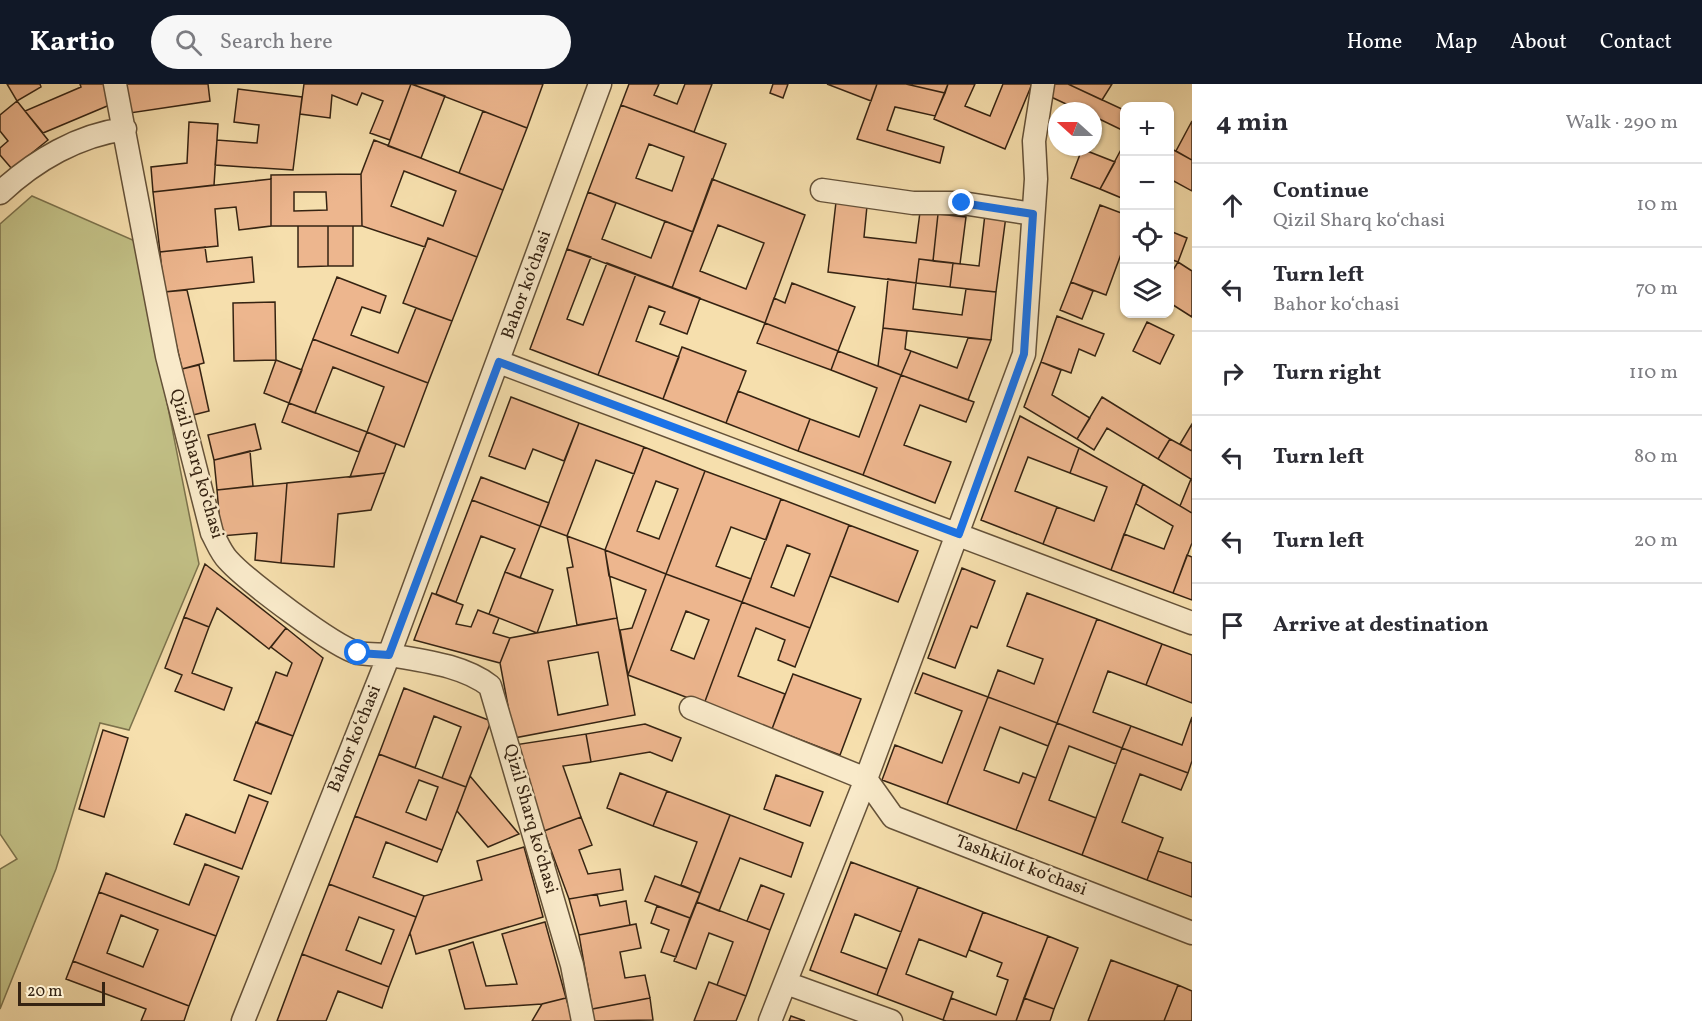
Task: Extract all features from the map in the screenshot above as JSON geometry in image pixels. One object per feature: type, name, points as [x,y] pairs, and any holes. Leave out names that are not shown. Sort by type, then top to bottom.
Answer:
[{"type":"street","name":"Qizil Sharq koʻchasi","points":[[115,84],[167,356],[212,533],[226,559],[247,579],[336,644],[358,653],[389,655],[455,668],[477,676],[490,686],[572,965],[584,1021]]},
{"type":"street","name":"Bahor koʻchasi","points":[[243,1021],[389,655],[600,84]]},
{"type":"street","points":[[770,1021],[866,779],[1024,354],[1036,179],[1034,141],[1044,84]]},
{"type":"street","points":[[0,193],[54,153],[99,132],[125,129]]},
{"type":"street","points":[[822,190],[913,203],[962,203],[1033,214]]},
{"type":"street","points":[[499,362],[1192,623]]},
{"type":"street","points":[[691,708],[866,779]]},
{"type":"street","name":"Tashkilot koʻchasi","points":[[866,779],[893,817],[1192,933]]},
{"type":"street","points":[[786,983],[891,1021]]},
{"type":"shaded area","points":[[32,196],[135,241],[199,564],[129,730],[100,723],[56,869],[0,1009],[0,869],[17,859],[0,834],[0,224]]},
{"type":"building","points":[[7,84],[40,84],[41,87],[17,101]]},
{"type":"building","points":[[80,84],[107,84],[112,104],[43,133],[25,111],[81,87]]},
{"type":"building","points":[[126,84],[208,84],[210,101],[130,113]]},
{"type":"building","points":[[304,84],[411,84],[390,140],[370,133],[383,101],[362,93],[357,105],[332,95],[330,118],[300,114]]},
{"type":"building","points":[[411,84],[445,96],[421,158],[388,146]]},
{"type":"building","points":[[412,84],[543,84],[527,128]]},
{"type":"building","points":[[629,84],[659,84],[654,95],[677,104],[685,84],[712,84],[694,132],[621,105]]},
{"type":"building","points":[[773,84],[788,84],[783,98],[770,93]]},
{"type":"building","points":[[827,84],[877,84],[871,101]]},
{"type":"building","points":[[877,84],[906,84],[945,93],[935,116],[895,107],[887,130],[944,147],[940,163],[857,139]]},
{"type":"building","points":[[906,84],[948,84],[945,93]]},
{"type":"building","points":[[948,84],[975,84],[965,106],[990,116],[1003,84],[1032,84],[1005,149],[934,119]]},
{"type":"building","points":[[1052,84],[1068,84],[1120,108],[1120,129],[1102,120],[1102,102],[1062,102],[1049,96]]},
{"type":"building","points":[[1068,84],[1112,84],[1102,100]]},
{"type":"building","points":[[238,89],[302,97],[293,170],[215,165],[217,140],[257,143],[259,125],[234,122]]},
{"type":"building","points":[[17,101],[48,140],[12,169],[0,155],[0,148],[8,141],[0,131],[0,115]]},
{"type":"building","points":[[621,105],[726,144],[693,232],[588,192]],"holes":[[[649,144],[684,157],[672,191],[636,178]]]},
{"type":"building","points":[[483,111],[527,128],[503,190],[459,173]]},
{"type":"building","points":[[1192,121],[1192,160],[1176,151]]},
{"type":"building","points":[[189,122],[218,124],[214,185],[153,192],[151,167],[187,163]]},
{"type":"building","points":[[374,140],[503,190],[477,257],[428,238],[425,247],[362,226],[361,174]],"holes":[[[404,171],[456,191],[443,226],[391,206]]]},
{"type":"building","points":[[1174,150],[1192,160],[1192,191],[1174,181]]},
{"type":"building","points":[[1120,152],[1120,197],[1100,189]]},
{"type":"building","points":[[1079,156],[1100,156],[1115,162],[1100,189],[1071,178]]},
{"type":"building","points":[[361,174],[362,226],[271,226],[271,175]],"holes":[[[294,192],[326,192],[327,210],[294,211]]]},
{"type":"building","points":[[271,179],[271,226],[239,230],[236,207],[215,209],[218,246],[160,252],[153,192]]},
{"type":"building","points":[[712,179],[805,215],[765,323],[672,288]],"holes":[[[718,225],[764,243],[746,289],[700,271]]]},
{"type":"building","points":[[588,192],[616,203],[602,239],[651,258],[665,221],[693,232],[672,288],[567,249]]},
{"type":"building","points":[[836,202],[867,206],[864,237],[916,243],[920,212],[938,214],[933,261],[919,259],[916,283],[828,272]]},
{"type":"building","points":[[1100,205],[1120,212],[1120,257],[1106,295],[1071,282]]},
{"type":"building","points":[[938,214],[966,217],[960,264],[933,261]]},
{"type":"building","points":[[985,214],[1006,216],[996,292],[950,287],[953,263],[979,266]]},
{"type":"building","points":[[298,226],[328,226],[328,266],[298,267]]},
{"type":"building","points":[[328,226],[353,226],[353,266],[328,266]]},
{"type":"building","points":[[1174,233],[1187,238],[1178,262],[1174,260]]},
{"type":"building","points":[[428,238],[477,257],[452,321],[403,303]]},
{"type":"building","points":[[205,247],[207,262],[252,257],[254,282],[164,292],[160,252]]},
{"type":"building","points":[[567,249],[591,257],[567,319],[583,325],[607,263],[636,274],[598,375],[530,349]]},
{"type":"building","points":[[919,259],[953,263],[950,287],[916,283]]},
{"type":"building","points":[[1178,262],[1192,271],[1192,317],[1174,306],[1174,268]]},
{"type":"building","points":[[636,274],[700,298],[687,334],[660,324],[665,312],[649,306],[636,341],[679,357],[663,399],[598,375]]},
{"type":"building","points":[[337,277],[386,296],[380,313],[362,307],[351,335],[398,353],[416,308],[452,321],[428,383],[313,339]]},
{"type":"building","points":[[888,279],[916,283],[913,309],[962,315],[966,289],[996,292],[991,340],[883,328]]},
{"type":"building","points":[[1071,282],[1093,291],[1082,319],[1060,310]]},
{"type":"building","points":[[792,283],[855,307],[838,351],[765,323],[774,298],[785,303]]},
{"type":"building","points":[[187,290],[204,363],[182,369],[164,292]]},
{"type":"building","points":[[275,302],[276,360],[234,361],[233,303]]},
{"type":"building","points":[[1057,316],[1104,334],[1095,356],[1079,349],[1071,373],[1041,362]]},
{"type":"building","points":[[1147,322],[1174,335],[1160,364],[1133,351]]},
{"type":"building","points":[[765,323],[838,351],[831,370],[757,343]]},
{"type":"building","points":[[883,328],[907,331],[905,349],[911,351],[901,375],[878,366]]},
{"type":"building","points":[[968,338],[991,340],[968,400],[901,375],[911,351],[957,368]]},
{"type":"building","points":[[313,339],[428,383],[404,447],[367,432],[384,387],[333,367],[315,413],[289,403]]},
{"type":"building","points":[[682,347],[746,371],[726,423],[663,399]]},
{"type":"building","points":[[838,351],[901,375],[863,475],[798,451],[810,419],[859,437],[877,388],[831,370]]},
{"type":"building","points":[[276,360],[302,370],[289,403],[264,393]]},
{"type":"building","points":[[1041,362],[1061,370],[1052,395],[1090,418],[1077,439],[1024,407]]},
{"type":"building","points":[[199,365],[209,411],[193,415],[182,369]]},
{"type":"building","points":[[901,375],[974,402],[966,422],[920,405],[904,445],[951,462],[935,503],[863,475]]},
{"type":"building","points":[[738,391],[810,419],[798,451],[726,423]]},
{"type":"building","points":[[511,397],[579,423],[564,461],[533,449],[525,469],[489,456]]},
{"type":"building","points":[[1102,397],[1170,439],[1158,459],[1107,428],[1094,450],[1077,439]]},
{"type":"building","points":[[289,403],[367,432],[359,452],[282,422]]},
{"type":"building","points":[[1020,416],[1079,448],[1070,473],[1028,457],[1015,491],[1057,507],[1043,544],[981,520]]},
{"type":"building","points":[[579,423],[644,447],[634,474],[596,460],[567,536],[540,526]]},
{"type":"building","points":[[255,424],[261,449],[214,460],[208,435]]},
{"type":"building","points":[[1192,424],[1192,451],[1180,444]]},
{"type":"building","points":[[367,432],[396,444],[385,473],[350,477]]},
{"type":"building","points":[[1170,439],[1192,451],[1192,513],[1180,506],[1191,479],[1158,459]]},
{"type":"building","points":[[644,447],[705,471],[666,574],[605,550]],"holes":[[[656,481],[678,489],[659,539],[637,531]]]},
{"type":"building","points":[[1079,448],[1143,484],[1111,570],[1043,544],[1057,507],[1094,521],[1107,487],[1070,473]]},
{"type":"building","points":[[250,451],[253,486],[217,490],[214,460]]},
{"type":"building","points":[[705,471],[781,499],[766,540],[731,527],[716,566],[751,579],[742,602],[666,574]]},
{"type":"building","points":[[385,473],[371,510],[338,514],[334,567],[281,563],[287,483]]},
{"type":"building","points":[[481,477],[549,503],[540,526],[472,500]]},
{"type":"building","points":[[287,483],[281,563],[255,560],[257,533],[221,536],[217,490]]},
{"type":"building","points":[[1143,484],[1192,513],[1192,543],[1173,593],[1111,570],[1124,534],[1164,549],[1173,526],[1136,504]]},
{"type":"building","points":[[781,499],[849,525],[810,628],[742,602]],"holes":[[[787,545],[810,554],[794,596],[771,587]]]},
{"type":"building","points":[[472,500],[540,526],[520,578],[505,572],[515,549],[481,536],[456,602],[436,594]]},
{"type":"building","points":[[849,525],[918,551],[898,602],[830,576]]},
{"type":"building","points":[[567,536],[605,550],[617,618],[577,625],[567,568],[573,567]]},
{"type":"building","points":[[605,550],[666,574],[628,675],[620,630],[632,628],[646,590],[609,576]]},
{"type":"building","points":[[1187,555],[1192,557],[1192,600],[1173,593]]},
{"type":"building","points":[[205,564],[286,628],[269,649],[217,608],[209,627],[184,617]]},
{"type":"building","points":[[962,568],[995,581],[977,628],[971,626],[955,668],[928,658]]},
{"type":"building","points":[[505,572],[553,590],[537,633],[489,614]]},
{"type":"building","points":[[666,574],[742,602],[704,704],[628,675]],"holes":[[[686,611],[709,620],[694,659],[671,650]]]},
{"type":"building","points":[[432,593],[463,605],[456,624],[471,627],[478,610],[499,618],[493,633],[510,638],[500,663],[414,640]]},
{"type":"building","points":[[1027,593],[1097,619],[1057,723],[988,697],[998,670],[1034,684],[1043,659],[1007,646]]},
{"type":"building","points":[[742,602],[810,628],[795,667],[778,660],[785,640],[756,628],[738,676],[785,694],[772,729],[704,704]]},
{"type":"building","points":[[184,617],[209,627],[192,673],[232,688],[224,710],[175,691],[182,675],[165,668]]},
{"type":"building","points":[[617,618],[635,715],[514,738],[500,663],[510,638]],"holes":[[[598,652],[608,705],[558,715],[548,661]]]},
{"type":"building","points":[[1097,619],[1162,644],[1146,685],[1108,671],[1093,712],[1131,726],[1122,748],[1057,723]]},
{"type":"building","points":[[286,628],[323,658],[293,736],[257,723],[276,672],[287,676],[292,663],[271,647]]},
{"type":"building","points":[[1162,644],[1192,655],[1192,703],[1146,685]]},
{"type":"building","points":[[923,673],[988,697],[947,804],[882,780],[895,745],[942,763],[962,711],[915,693]]},
{"type":"building","points":[[793,674],[861,699],[840,755],[772,729]]},
{"type":"building","points":[[404,688],[491,721],[466,787],[442,778],[461,727],[434,716],[415,768],[379,754]]},
{"type":"building","points":[[988,697],[1057,723],[1048,746],[1000,727],[984,770],[1019,783],[1023,773],[1036,778],[1016,830],[947,804]]},
{"type":"building","points":[[1192,717],[1192,761],[1188,773],[1122,748],[1131,726],[1182,745]]},
{"type":"building","points":[[256,722],[293,736],[271,794],[234,780]]},
{"type":"building","points":[[1057,723],[1122,748],[1116,764],[1069,746],[1049,800],[1096,818],[1082,855],[1016,830]]},
{"type":"building","points":[[645,724],[681,738],[672,761],[650,752],[591,762],[586,734]]},
{"type":"building","points":[[103,730],[128,738],[104,817],[79,809]]},
{"type":"building","points":[[586,734],[591,762],[563,766],[581,817],[544,831],[514,745]]},
{"type":"building","points":[[1122,748],[1188,773],[1181,790],[1140,774],[1122,822],[1163,838],[1147,880],[1082,855]]},
{"type":"building","points":[[379,754],[466,787],[442,850],[355,816]],"holes":[[[419,780],[438,787],[426,820],[406,812]]]},
{"type":"building","points":[[620,773],[667,791],[653,826],[607,808]]},
{"type":"building","points":[[776,775],[823,792],[810,826],[764,809]]},
{"type":"building","points":[[470,776],[519,834],[488,847],[457,811]]},
{"type":"building","points":[[667,791],[730,815],[700,893],[681,885],[697,842],[653,826]]},
{"type":"building","points":[[249,795],[268,802],[242,869],[174,844],[186,814],[235,833]]},
{"type":"building","points":[[730,815],[803,843],[791,877],[740,858],[719,911],[697,902]]},
{"type":"building","points":[[355,816],[442,850],[437,862],[386,842],[373,877],[424,896],[416,917],[329,884]]},
{"type":"building","points":[[581,817],[592,845],[579,850],[588,874],[620,869],[623,890],[569,899],[544,831]]},
{"type":"building","points":[[524,847],[543,917],[416,954],[410,933],[424,896],[482,880],[477,861]]},
{"type":"building","points":[[1158,851],[1192,863],[1192,897],[1147,880]]},
{"type":"building","points":[[851,862],[918,887],[901,932],[855,914],[841,952],[887,969],[877,995],[810,970]]},
{"type":"building","points":[[205,864],[239,877],[216,936],[99,892],[106,873],[189,905]]},
{"type":"building","points":[[655,876],[700,893],[690,918],[645,901]]},
{"type":"building","points":[[329,884],[416,917],[389,987],[302,954]],"holes":[[[359,917],[394,930],[381,964],[346,950]]]},
{"type":"building","points":[[761,885],[784,894],[770,930],[747,921]]},
{"type":"building","points":[[918,887],[983,912],[966,957],[919,939],[906,974],[953,992],[943,1020],[877,995]]},
{"type":"building","points":[[99,892],[216,936],[189,1006],[73,961]],"holes":[[[121,915],[158,930],[143,967],[107,953]]]},
{"type":"building","points":[[597,894],[600,906],[626,901],[630,925],[579,935],[569,899]]},
{"type":"building","points":[[697,902],[770,930],[746,996],[717,985],[733,942],[709,933],[696,969],[674,961]]},
{"type":"building","points":[[657,906],[690,918],[676,957],[661,952],[669,930],[651,923]]},
{"type":"building","points":[[983,912],[1048,936],[1016,1021],[943,1020],[951,998],[996,1015],[1008,980],[997,976],[1002,963],[969,950]]},
{"type":"building","points":[[545,922],[566,998],[542,1004],[465,1009],[449,950],[473,942],[486,986],[517,984],[502,934]]},
{"type":"building","points":[[636,924],[641,948],[620,952],[625,978],[645,975],[650,998],[592,1009],[579,935]]},
{"type":"building","points":[[1048,936],[1078,948],[1054,1009],[1024,998]]},
{"type":"building","points":[[302,954],[389,987],[382,1008],[338,991],[326,1021],[277,1021]]},
{"type":"building","points":[[1111,960],[1178,985],[1164,1021],[1088,1021]]},
{"type":"building","points":[[73,961],[189,1006],[184,1021],[141,1021],[146,1009],[66,979]]},
{"type":"building","points":[[709,982],[746,996],[736,1021],[694,1021]]},
{"type":"building","points":[[1178,985],[1192,991],[1192,1021],[1164,1021]]},
{"type":"building","points":[[566,998],[573,1021],[532,1021],[542,1004]]},
{"type":"building","points":[[650,998],[653,1020],[594,1021],[592,1009]]},
{"type":"building","points":[[1024,998],[1054,1009],[1050,1021],[1016,1021]]},
{"type":"building","points":[[791,1016],[805,1021],[789,1021]]},
{"type":"route","points":[[358,653],[389,655],[499,362],[959,534],[1024,354],[1028,325],[1033,214],[962,203]]}]
